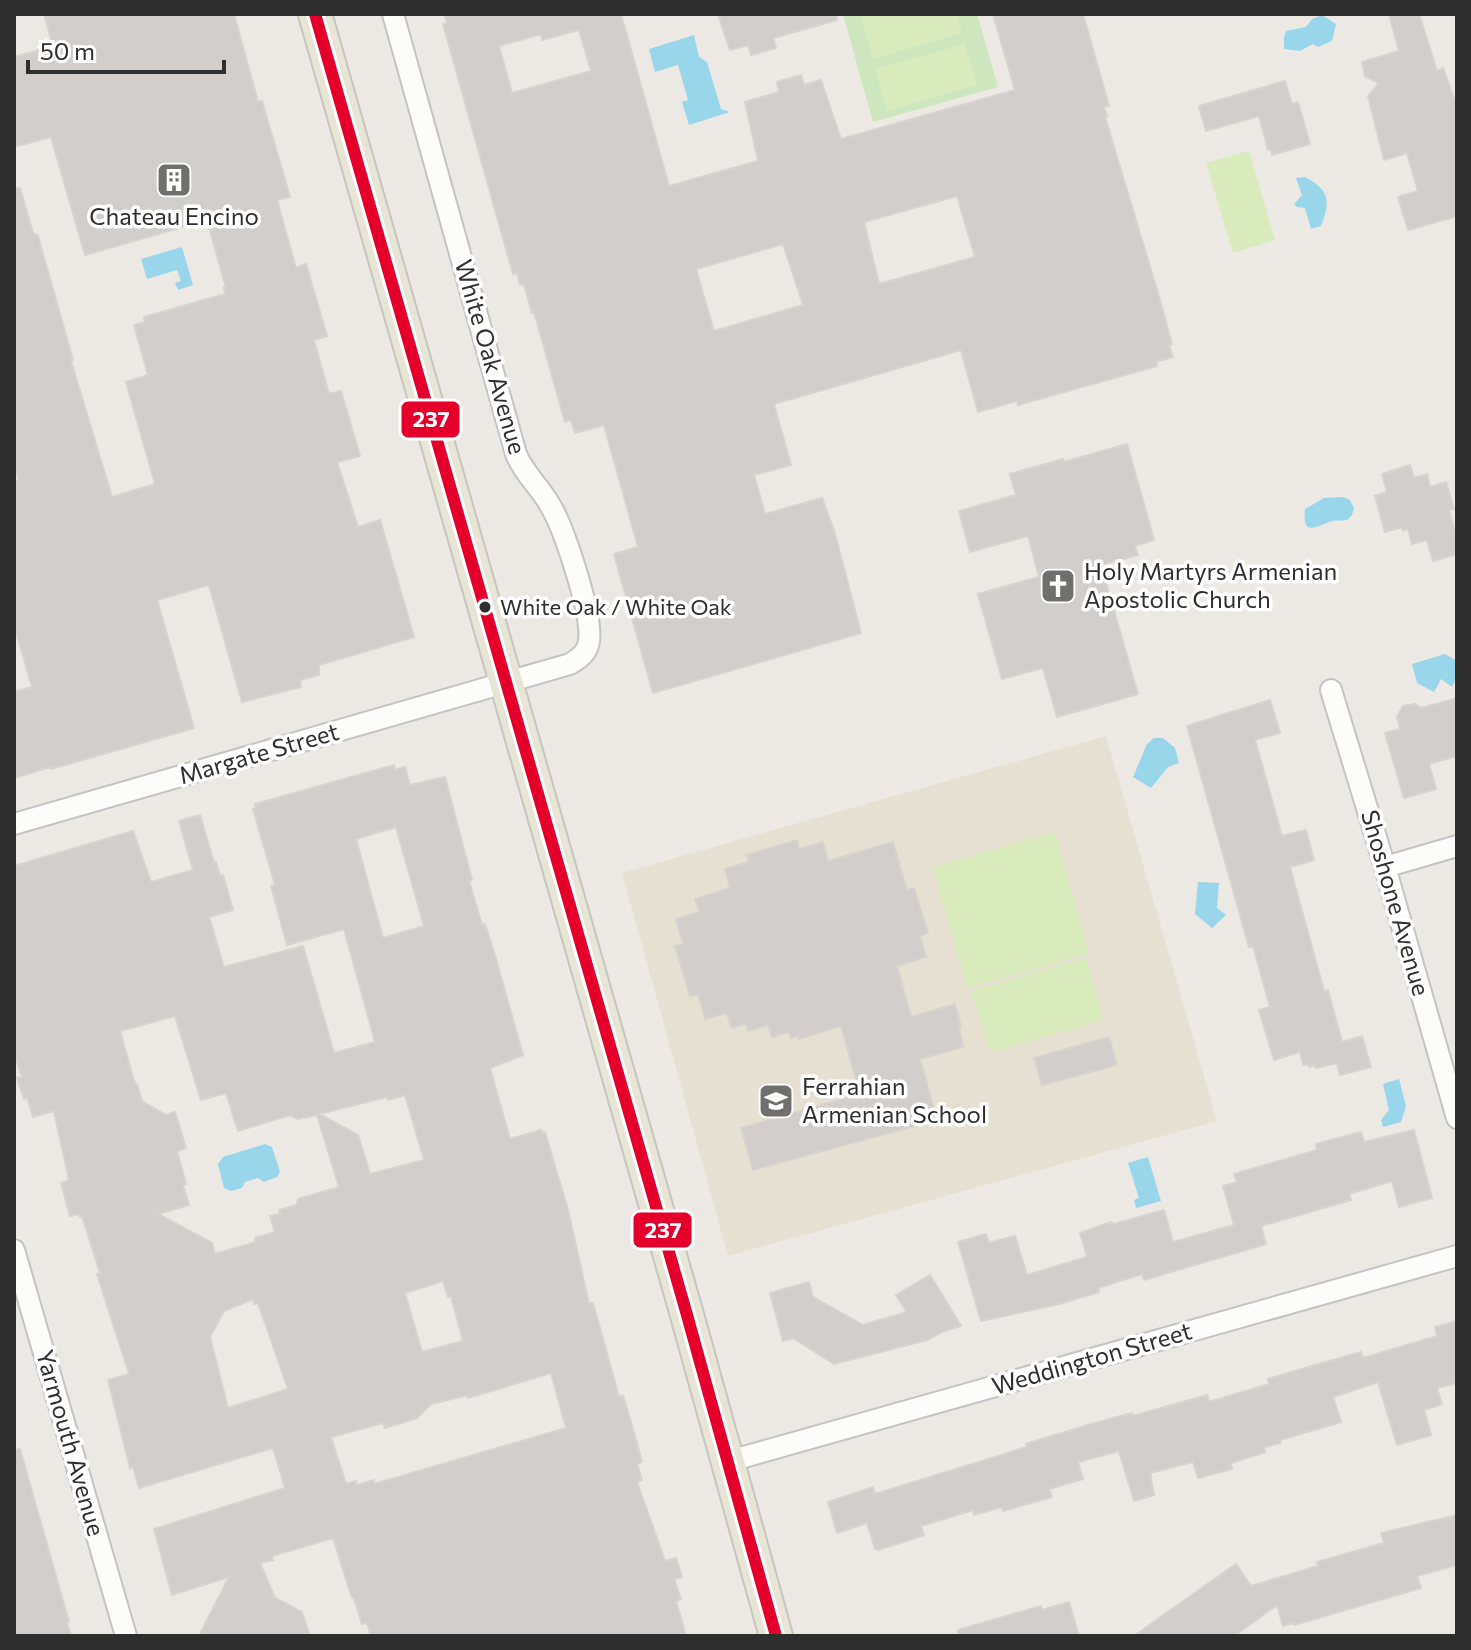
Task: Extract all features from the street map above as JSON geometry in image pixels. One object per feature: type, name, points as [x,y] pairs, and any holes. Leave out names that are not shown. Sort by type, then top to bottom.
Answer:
[{"type":"main road","points":[[315,14],[776,1636]]},
{"type":"street","name":"White Oak Avenue","points":[[393,14],[516,454],[523,470],[549,502],[557,519],[588,621],[589,642],[583,655],[570,664],[505,683]]},
{"type":"street","name":"Margate Street","points":[[14,824],[505,683]]},
{"type":"street","name":"Shoshone Avenue","points":[[1331,690],[1457,1118]]},
{"type":"street","points":[[1385,867],[1457,846]]},
{"type":"street","name":"Yarmouth Avenue","points":[[14,1250],[126,1636]]},
{"type":"street","name":"Weddington Street","points":[[726,1462],[1457,1256]]},
{"type":"shaded area","points":[[1106,736],[1217,1121],[728,1256],[622,873]]},
{"type":"green space","points":[[843,14],[977,14],[998,87],[873,122]]},
{"type":"green space","points":[[872,14],[957,14],[962,33],[873,59],[861,17]]},
{"type":"green space","points":[[965,44],[977,85],[887,111],[875,69]]},
{"type":"green space","points":[[1249,151],[1275,240],[1233,253],[1206,163]]},
{"type":"green space","points":[[1055,832],[1089,954],[967,988],[933,867]]},
{"type":"green space","points":[[1086,958],[1104,1020],[990,1052],[972,991]]},
{"type":"water","points":[[1322,15],[1336,24],[1332,41],[1318,47],[1313,44],[1300,51],[1284,49],[1286,31],[1306,27],[1312,19]]},
{"type":"water","points":[[694,35],[699,57],[707,62],[721,109],[730,112],[689,125],[682,102],[688,100],[678,65],[655,72],[649,49]]},
{"type":"water","points":[[1305,177],[1320,187],[1327,204],[1321,226],[1311,229],[1305,208],[1294,204],[1302,195],[1296,178]]},
{"type":"water","points":[[182,247],[193,285],[178,290],[175,283],[181,281],[177,270],[147,279],[141,259]]},
{"type":"water","points":[[1343,497],[1350,500],[1354,508],[1347,520],[1332,521],[1313,528],[1306,524],[1305,509],[1324,498]]},
{"type":"water","points":[[1445,654],[1457,661],[1457,676],[1452,687],[1441,679],[1434,692],[1417,683],[1412,664]]},
{"type":"water","points":[[1154,738],[1163,738],[1175,748],[1179,763],[1168,767],[1151,788],[1133,777],[1147,744]]},
{"type":"water","points":[[1198,882],[1219,883],[1217,908],[1226,915],[1212,928],[1195,914]]},
{"type":"water","points":[[1399,1079],[1406,1106],[1401,1122],[1383,1127],[1381,1120],[1389,1110],[1383,1084]]},
{"type":"water","points":[[265,1144],[272,1147],[280,1172],[277,1177],[264,1182],[258,1178],[231,1191],[224,1188],[218,1164],[223,1157]]},
{"type":"water","points":[[1148,1157],[1161,1201],[1136,1208],[1134,1200],[1139,1198],[1128,1163]]},
{"type":"building","points":[[44,14],[234,14],[258,102],[262,101],[290,197],[277,200],[296,268],[306,264],[327,336],[314,340],[329,394],[341,391],[360,456],[337,462],[358,527],[380,520],[414,637],[319,665],[319,675],[300,680],[301,687],[242,702],[209,585],[157,600],[194,728],[14,778],[14,692],[32,687],[14,625],[14,481],[19,480],[14,462],[14,189],[20,188],[33,233],[38,236],[112,497],[155,484],[126,382],[148,375],[134,325],[145,322],[144,317],[225,294],[226,288],[207,220],[85,255],[51,137],[14,147],[14,57],[53,46]]},
{"type":"building","points":[[444,14],[621,14],[669,186],[758,161],[745,102],[779,92],[777,82],[801,75],[804,85],[821,80],[841,139],[1015,90],[993,14],[1083,14],[1109,106],[1104,107],[1105,117],[1160,300],[1173,357],[1156,362],[1157,366],[1018,405],[1017,401],[978,412],[961,350],[774,404],[791,465],[754,475],[765,514],[822,498],[834,530],[861,633],[653,693],[614,554],[638,547],[604,425],[575,433],[571,420],[565,422],[534,312],[524,284],[520,285],[517,272],[513,274],[443,24],[447,23]],"holes":[[[579,30],[591,71],[512,93],[499,46],[541,34],[542,40]],[[957,196],[975,257],[879,284],[864,222]],[[783,244],[803,305],[714,331],[696,269]]]},
{"type":"building","points":[[718,14],[836,14],[837,20],[773,38],[776,48],[751,55],[748,45],[730,50]]},
{"type":"building","points":[[1389,14],[1419,14],[1437,71],[1443,68],[1454,99],[1457,98],[1457,216],[1408,230],[1398,197],[1418,191],[1407,153],[1384,160],[1368,96],[1379,83],[1365,76],[1362,62],[1399,51]]},
{"type":"building","points":[[1285,81],[1292,104],[1298,102],[1310,144],[1272,155],[1259,116],[1206,131],[1199,106]]},
{"type":"building","name":"Holy Martyrs Armenian Apostolic Church","points":[[1127,444],[1154,540],[1135,546],[1138,555],[1101,565],[1138,694],[1057,717],[1043,668],[1002,679],[978,594],[1039,577],[1028,536],[970,552],[959,511],[1016,495],[1010,474]]},
{"type":"building","points":[[1410,465],[1414,478],[1427,474],[1430,487],[1446,482],[1454,509],[1449,510],[1457,540],[1457,554],[1433,561],[1427,540],[1412,544],[1408,529],[1403,531],[1402,527],[1385,532],[1375,496],[1387,492],[1382,474]]},
{"type":"building","points":[[1457,698],[1457,756],[1429,764],[1436,789],[1404,798],[1385,733],[1400,729],[1397,717],[1403,706],[1415,704],[1422,708]]},
{"type":"building","points":[[1270,700],[1280,733],[1255,740],[1282,836],[1306,830],[1314,860],[1290,867],[1324,991],[1328,990],[1342,1042],[1362,1036],[1371,1067],[1340,1075],[1337,1063],[1316,1068],[1315,1065],[1303,1065],[1300,1052],[1274,1060],[1259,1010],[1270,1007],[1253,946],[1249,947],[1187,726]]},
{"type":"building","points":[[394,765],[395,770],[405,767],[410,785],[445,777],[472,880],[469,881],[494,952],[523,1055],[490,1068],[510,1139],[541,1130],[545,1132],[568,1210],[589,1304],[593,1303],[619,1397],[623,1396],[642,1462],[637,1464],[642,1480],[637,1482],[665,1561],[676,1558],[682,1577],[674,1579],[681,1599],[676,1601],[686,1636],[371,1636],[367,1623],[362,1624],[333,1538],[272,1556],[273,1560],[260,1563],[275,1598],[302,1612],[310,1636],[199,1636],[229,1577],[172,1595],[154,1529],[285,1488],[273,1448],[139,1488],[133,1467],[130,1468],[108,1380],[129,1374],[82,1216],[70,1216],[61,1183],[69,1180],[54,1111],[33,1117],[17,1078],[22,1077],[14,1053],[14,866],[133,831],[151,882],[193,870],[179,821],[200,815],[214,863],[220,876],[223,875],[233,910],[209,917],[224,967],[303,946],[334,1053],[375,1042],[344,929],[287,945],[271,886],[275,885],[253,809],[256,808],[255,804]],"holes":[[[396,827],[424,926],[383,938],[356,839]],[[175,1016],[201,1100],[226,1093],[238,1131],[290,1115],[298,1119],[317,1115],[339,1187],[298,1199],[297,1205],[270,1216],[275,1232],[255,1238],[256,1242],[215,1254],[212,1243],[158,1214],[189,1205],[177,1151],[186,1148],[175,1112],[166,1115],[142,1101],[120,1031]],[[405,1095],[424,1160],[370,1174],[358,1135],[319,1114],[387,1097],[388,1100]],[[443,1281],[448,1297],[451,1296],[463,1341],[422,1352],[405,1293]],[[253,1299],[254,1304],[258,1303],[288,1389],[228,1408],[210,1337],[224,1311]],[[551,1373],[566,1428],[374,1484],[374,1480],[357,1485],[356,1481],[346,1484],[331,1437],[383,1423],[385,1428],[417,1418],[431,1404],[468,1395],[468,1398]]]},
{"type":"building","points":[[797,840],[799,849],[823,842],[828,861],[893,842],[907,890],[914,888],[928,933],[920,936],[926,957],[897,966],[911,1017],[955,1004],[963,1047],[920,1059],[937,1120],[753,1170],[741,1128],[860,1094],[841,1026],[799,1039],[798,1036],[791,1038],[789,1032],[772,1037],[768,1025],[748,1031],[746,1024],[731,1028],[727,1013],[705,1019],[698,994],[690,996],[675,946],[683,944],[676,919],[699,912],[695,899],[730,888],[725,869],[749,862],[747,855]]},
{"type":"building","points":[[1109,1037],[1117,1065],[1042,1085],[1034,1058]]},
{"type":"building","points":[[1414,1130],[1432,1198],[1399,1207],[1392,1181],[1349,1194],[1351,1200],[1261,1226],[1266,1244],[1144,1280],[1142,1274],[1059,1304],[981,1321],[958,1242],[986,1234],[989,1243],[1015,1236],[1027,1275],[1087,1257],[1080,1233],[1111,1222],[1114,1224],[1164,1210],[1173,1242],[1234,1225],[1223,1186],[1237,1182],[1234,1174],[1317,1150],[1316,1144],[1361,1132],[1364,1142]]},
{"type":"building","points":[[930,1275],[961,1326],[927,1340],[834,1364],[793,1338],[783,1341],[770,1293],[809,1282],[813,1297],[863,1325],[907,1312],[896,1295]]},
{"type":"building","points":[[1457,1321],[1457,1383],[1437,1388],[1442,1404],[1424,1410],[1431,1435],[1397,1445],[1378,1382],[1333,1397],[1341,1422],[1280,1440],[1281,1443],[1264,1447],[1265,1452],[1231,1463],[1232,1469],[1198,1478],[1193,1462],[1150,1473],[1154,1495],[1134,1501],[1119,1451],[1078,1462],[1083,1479],[1049,1489],[1052,1497],[1003,1511],[1002,1507],[974,1515],[973,1510],[921,1526],[924,1535],[878,1550],[875,1549],[867,1523],[837,1533],[828,1502],[873,1487],[875,1494],[1091,1424],[1132,1413],[1133,1416],[1207,1395],[1209,1402],[1269,1384],[1268,1379],[1361,1352],[1363,1358],[1437,1336],[1435,1327]]},
{"type":"building","points":[[20,1449],[71,1636],[14,1636],[14,1450]]},
{"type":"building","points":[[1457,1515],[1457,1565],[1417,1576],[1421,1588],[1294,1625],[1283,1626],[1277,1605],[1234,1636],[1134,1636],[1236,1564],[1251,1586],[1318,1566],[1317,1562],[1384,1543],[1381,1533]]},
{"type":"building","points":[[1069,1602],[1079,1636],[959,1636],[958,1630],[1041,1606],[1042,1610]]},
{"type":"transit line","name":"237","points":[[315,14],[776,1636]]},
{"type":"place","name":"Chateau Encino","points":[[174,180]]},
{"type":"place","name":"Holy Martyrs Armenian Apostolic Church","points":[[1058,586]]},
{"type":"place","name":"White Oak / White Oak","points":[[485,607]]},
{"type":"place","name":"Ferrahian Armenian School","points":[[776,1101]]}]
